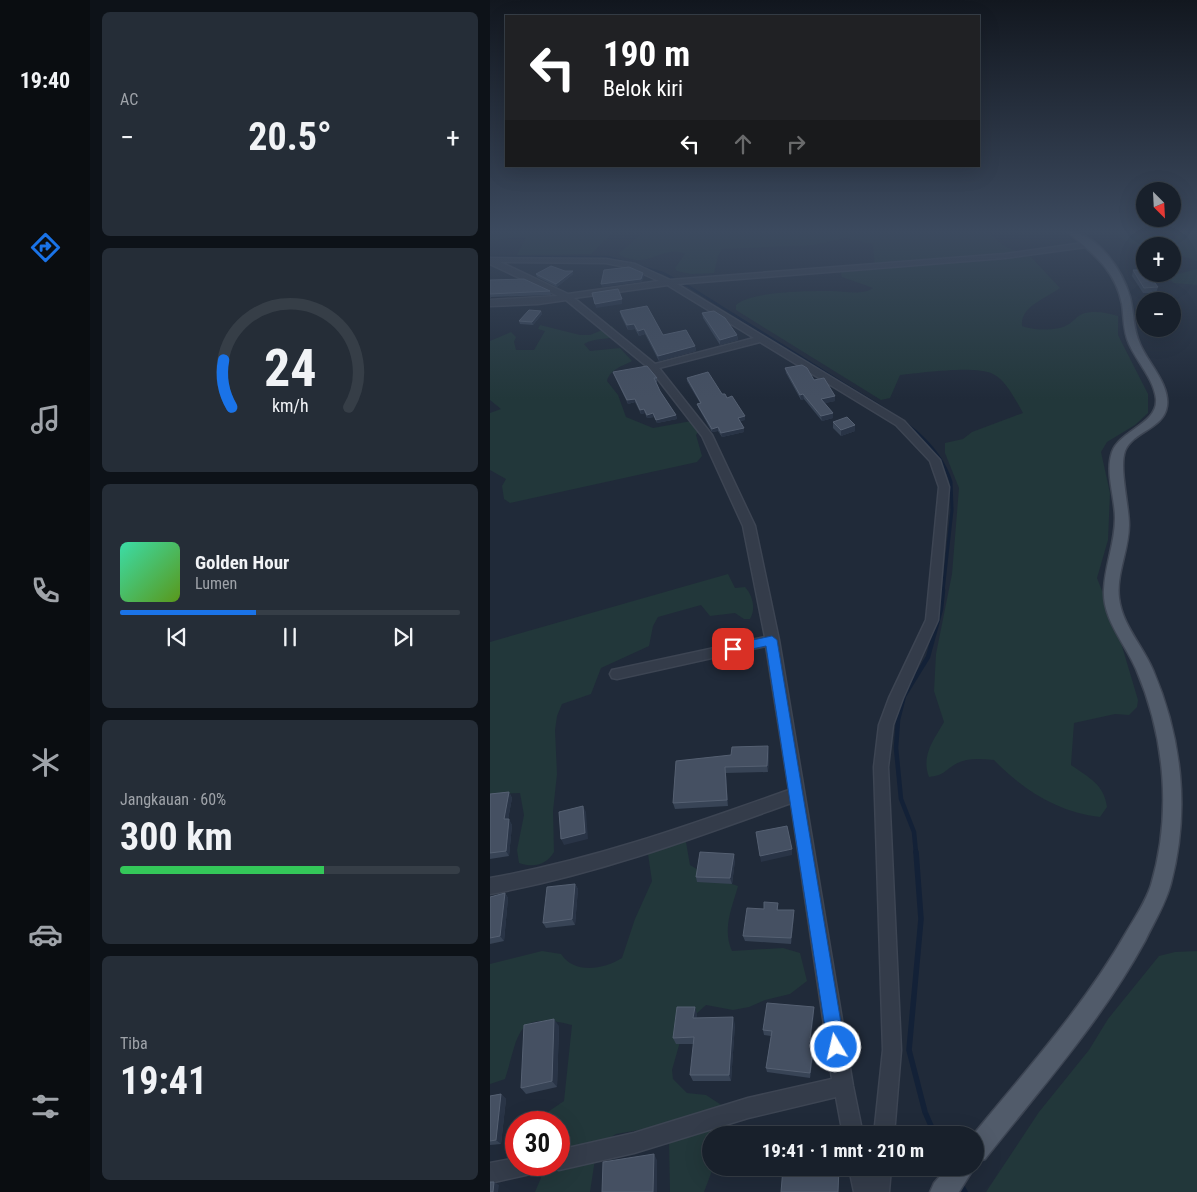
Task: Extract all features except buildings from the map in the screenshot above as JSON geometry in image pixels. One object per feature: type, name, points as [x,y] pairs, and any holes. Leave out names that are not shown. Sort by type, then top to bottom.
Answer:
[{"type":"main road","points":[[984,1140],[1081,1019],[1128,952],[1160,888],[1172,836],[1173,792],[1163,719],[1143,665],[1115,610],[1111,591],[1121,538],[1122,500],[1117,465],[1119,450],[1129,436],[1153,420],[1160,410],[1162,403],[1158,390],[1131,336],[1126,300],[1122,288]]},
{"type":"main road","points":[[943,1192],[956,1176]]},
{"type":"street","points":[[547,288],[569,298],[653,367],[707,435],[749,526],[772,640],[843,1086],[851,1126]]},
{"type":"street","points":[[490,303],[522,303],[642,288]]},
{"type":"street","points":[[681,288],[760,339],[900,423],[935,460],[944,487],[932,620],[896,698],[886,725],[882,768],[892,1050],[885,1126]]},
{"type":"street","points":[[653,367],[760,339]]},
{"type":"street","points":[[616,674],[772,640]]},
{"type":"street","points":[[490,886],[532,880],[613,859],[797,794]]},
{"type":"street","points":[[570,1158],[634,1143],[748,1108],[843,1086]]},
{"type":"street","points":[[490,1173],[505,1170]]},
{"type":"street","points":[[861,1176],[864,1192]]},
{"type":"street","points":[[879,1192],[880,1176]]},
{"type":"green space","points":[[873,288],[1060,288],[1035,303],[1025,313],[1022,326],[1027,328],[1059,328],[1069,324],[1080,315],[1091,312],[1118,316],[1118,335],[1148,394],[1148,413],[1135,425],[1107,442],[1101,452],[1110,493],[1108,540],[1097,578],[1116,626],[1138,700],[1137,707],[1129,715],[1115,714],[1074,723],[1071,765],[1095,782],[1103,793],[1107,807],[1100,817],[1070,810],[1042,798],[1017,781],[994,760],[974,759],[964,761],[941,774],[929,777],[926,762],[927,755],[944,722],[934,691],[936,654],[952,574],[959,488],[945,453],[945,443],[963,439],[972,432],[1023,413],[1002,381],[985,371],[948,370],[900,375],[890,398],[881,400],[736,310],[736,305],[744,300],[767,294],[809,291],[864,292]]},
{"type":"green space","points":[[540,325],[580,335],[590,335],[612,326],[619,334],[611,338],[593,340],[584,344],[590,351],[620,348],[632,361],[614,371],[607,381],[618,395],[626,417],[653,428],[697,420],[704,423],[696,435],[702,456],[697,462],[510,503],[504,499],[502,486],[506,479],[490,470],[490,413],[501,409],[490,400],[490,341],[511,332],[516,337],[514,342],[516,350],[534,350],[545,331],[538,329]]},
{"type":"green space","points":[[728,574],[735,588],[745,587],[750,594],[753,611],[750,619],[744,619],[735,613],[710,616],[701,605],[658,617],[653,626],[649,646],[601,668],[591,694],[562,704],[557,716],[555,730],[557,774],[553,811],[554,852],[543,863],[530,865],[519,863],[517,850],[524,815],[520,793],[490,794],[490,642]]},
{"type":"green space","points":[[679,839],[686,842],[690,865],[710,877],[738,886],[728,927],[729,943],[732,951],[783,948],[800,953],[807,981],[790,994],[765,1000],[749,1007],[733,1010],[706,1005],[685,1024],[672,1070],[673,1079],[687,1093],[706,1095],[729,1110],[725,1126],[702,1126],[702,1176],[710,1176],[704,1192],[670,1192],[669,1141],[657,1127],[616,1134],[597,1146],[590,1192],[535,1192],[541,1176],[570,1176],[570,1111],[549,1111],[564,1101],[572,1025],[553,1021],[539,1021],[529,1024],[517,1038],[505,1079],[490,1084],[490,964],[542,951],[561,954],[574,965],[590,968],[607,965],[622,958],[635,919],[652,881],[648,854],[655,848]]},
{"type":"green space","points":[[1197,951],[1197,1192],[986,1192],[1039,1112],[1089,1050],[1108,1019],[1159,956],[1175,952]]},
{"type":"waterway","points":[[691,288],[852,389]]},
{"type":"waterway","points":[[850,388],[910,426],[923,438],[944,465],[951,482],[952,510],[943,591]]},
{"type":"waterway","points":[[916,853],[914,832],[901,799],[896,748],[898,720],[904,696],[928,657],[941,609],[943,590]]},
{"type":"waterway","points":[[916,852],[921,919],[909,1050],[925,1112],[931,1126]]},
{"type":"waterway","points":[[960,1183],[965,1192]]},
{"type":"route","points":[[733,649],[772,640],[836,1047]]}]
